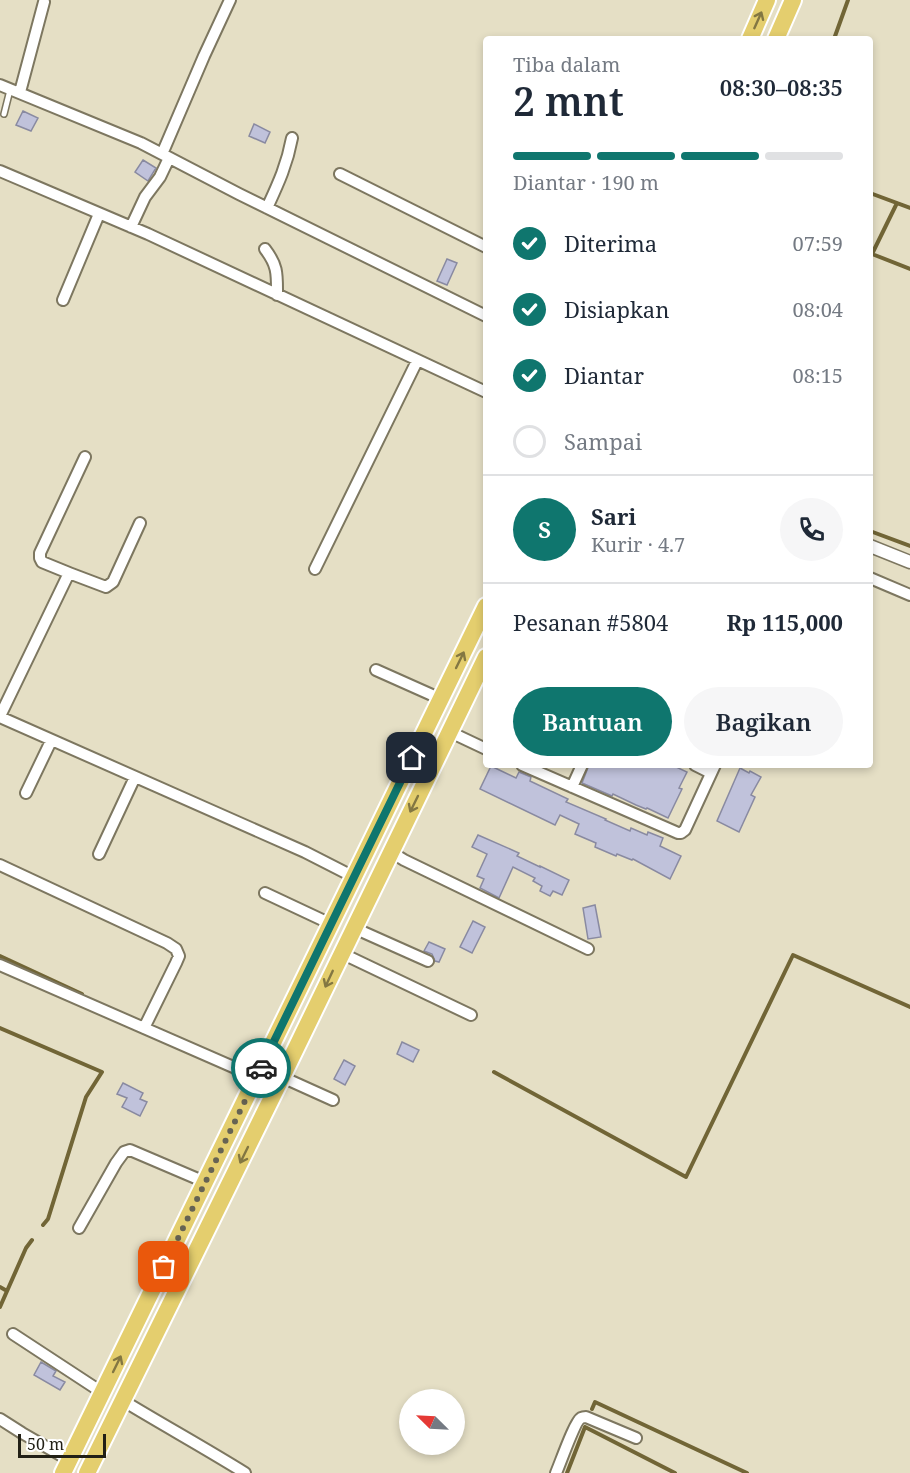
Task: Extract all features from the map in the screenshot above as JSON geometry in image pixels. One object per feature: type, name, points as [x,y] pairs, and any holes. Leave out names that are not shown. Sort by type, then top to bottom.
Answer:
[{"type":"highway","points":[[751,36],[767,0]]},
{"type":"highway","points":[[777,36],[793,0]]},
{"type":"highway","points":[[66,1466],[483,612]]},
{"type":"highway","points":[[87,1473],[341,953],[397,856],[456,735],[483,665]]},
{"type":"street","points":[[131,227],[145,197],[160,177],[204,56],[230,0]]},
{"type":"street","points":[[44,2],[10,88],[141,143],[483,315]]},
{"type":"street","points":[[267,208],[288,159],[292,138]]},
{"type":"street","points":[[0,171],[131,227],[483,391]]},
{"type":"street","points":[[340,174],[483,245]]},
{"type":"street","points":[[63,300],[99,214]]},
{"type":"street","points":[[265,249],[273,260],[277,275],[277,295]]},
{"type":"street","points":[[315,569],[417,361]]},
{"type":"street","points":[[85,457],[40,553],[42,562],[106,587],[109,586],[140,524]]},
{"type":"street","points":[[873,547],[910,562]]},
{"type":"street","points":[[69,573],[0,717],[305,852],[354,877]]},
{"type":"street","points":[[873,579],[910,595]]},
{"type":"street","points":[[375,669],[441,699]]},
{"type":"street","points":[[456,735],[483,747]]},
{"type":"street","points":[[26,793],[51,741]]},
{"type":"street","points":[[529,768],[681,833],[685,830],[713,769]]},
{"type":"street","points":[[572,787],[581,768]]},
{"type":"street","points":[[99,854],[135,777]]},
{"type":"street","points":[[397,856],[588,949]]},
{"type":"street","points":[[0,865],[176,949],[179,956],[177,963],[144,1028]]},
{"type":"street","points":[[265,893],[331,924]]},
{"type":"street","points":[[354,928],[428,961]]},
{"type":"street","points":[[341,953],[471,1015]]},
{"type":"street","points":[[0,965],[256,1077]]},
{"type":"street","points":[[282,1077],[330,1098]]},
{"type":"street","points":[[79,1228],[124,1152],[130,1150],[205,1182]]},
{"type":"street","points":[[14,1334],[103,1393]]},
{"type":"street","points":[[122,1400],[245,1473]]},
{"type":"street","points":[[556,1473],[575,1426],[583,1417],[636,1438]]},
{"type":"street","points":[[0,1419],[66,1466]]},
{"type":"lane","points":[[4,114],[10,88]]},
{"type":"building","points":[[23,111],[38,118],[31,131],[16,125]]},
{"type":"building","points":[[254,124],[270,132],[265,143],[249,136]]},
{"type":"building","points":[[143,160],[156,168],[148,181],[135,172]]},
{"type":"building","points":[[447,259],[457,263],[447,285],[437,281]]},
{"type":"building","points":[[490,768],[495,768],[516,778],[519,772],[531,777],[530,781],[568,799],[566,802],[605,820],[630,831],[631,828],[647,835],[648,832],[663,838],[660,846],[681,856],[670,879],[633,859],[617,854],[616,856],[595,847],[596,843],[575,834],[579,824],[560,815],[555,825],[480,789]]},
{"type":"building","points":[[588,768],[678,768],[687,772],[679,788],[682,789],[668,818],[582,783]]},
{"type":"building","points":[[740,768],[761,777],[751,795],[755,797],[739,832],[717,821]]},
{"type":"building","points":[[478,835],[519,853],[517,856],[569,880],[562,895],[553,891],[550,896],[540,891],[542,886],[533,881],[535,878],[513,867],[499,898],[480,888],[484,879],[477,876],[487,854],[472,847]]},
{"type":"building","points":[[595,905],[601,937],[588,939],[583,908]]},
{"type":"building","points":[[473,921],[485,927],[472,953],[460,947]]},
{"type":"building","points":[[429,942],[445,949],[439,962],[435,961],[432,954],[424,951]]},
{"type":"building","points":[[402,1042],[419,1050],[413,1062],[397,1054]]},
{"type":"building","points":[[344,1060],[355,1066],[345,1085],[334,1079]]},
{"type":"building","points":[[123,1083],[143,1093],[140,1099],[147,1102],[140,1116],[122,1107],[127,1098],[117,1094]]},
{"type":"building","points":[[41,1362],[56,1371],[53,1376],[65,1382],[60,1390],[34,1375]]},
{"type":"waterway","points":[[835,36],[848,0]]},
{"type":"waterway","points":[[873,194],[910,208]]},
{"type":"waterway","points":[[873,252],[897,203]]},
{"type":"waterway","points":[[873,254],[910,269]]},
{"type":"waterway","points":[[873,532],[910,546]]},
{"type":"waterway","points":[[494,1072],[686,1177],[793,955],[910,1007]]},
{"type":"waterway","points":[[0,956],[82,994]]},
{"type":"waterway","points":[[0,1028],[102,1072],[86,1097],[48,1219],[43,1225]]},
{"type":"waterway","points":[[0,1307],[26,1248],[32,1240]]},
{"type":"waterway","points":[[0,1287],[7,1291]]},
{"type":"waterway","points":[[592,1409],[595,1402],[747,1473]]},
{"type":"waterway","points":[[585,1427],[675,1473]]},
{"type":"waterway","points":[[567,1473],[585,1427]]},
{"type":"way so far","points":[[164,1267],[261,1068]]},
{"type":"route","points":[[261,1068],[412,758]]}]
